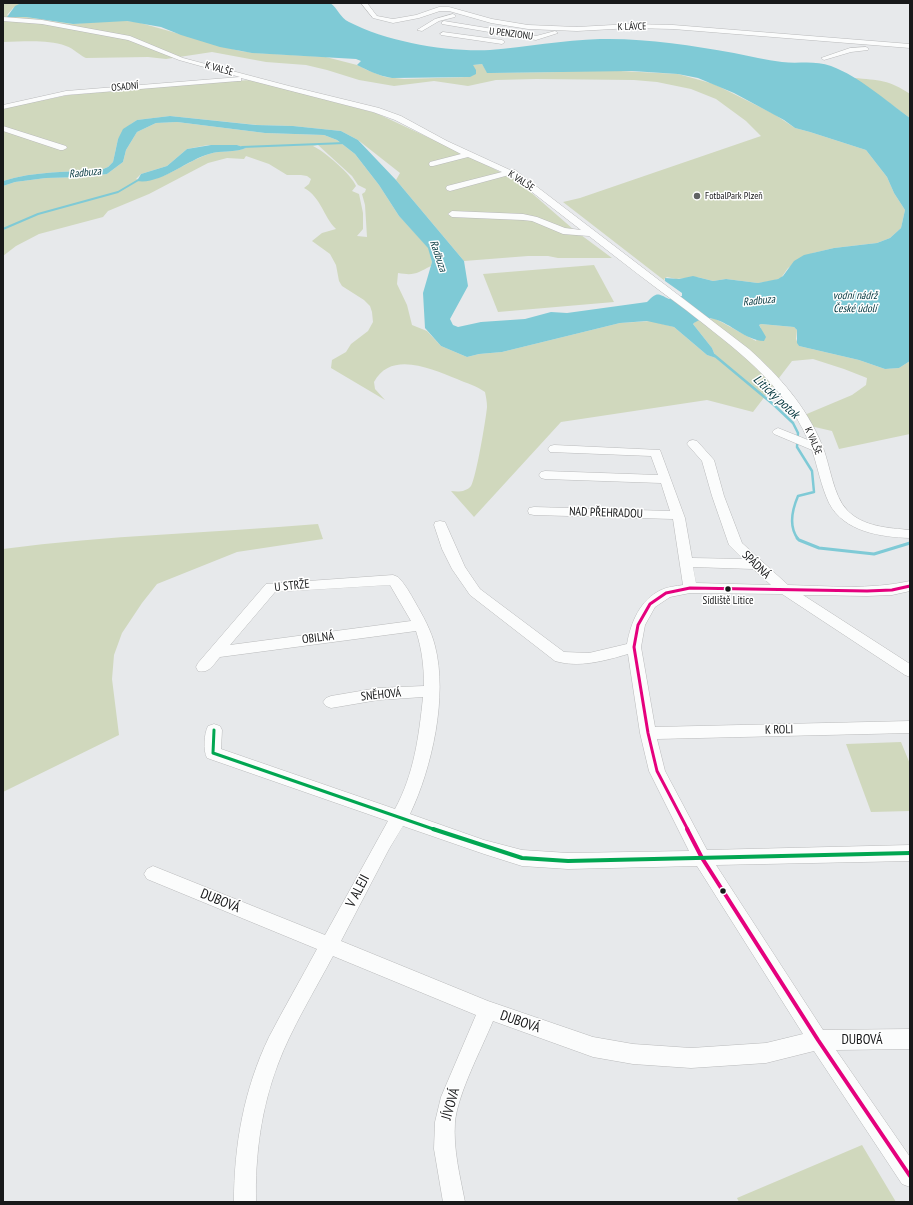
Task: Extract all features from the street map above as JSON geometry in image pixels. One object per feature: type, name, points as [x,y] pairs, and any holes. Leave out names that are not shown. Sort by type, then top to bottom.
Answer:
[{"type":"street","name":"K LÁVCE","points":[[364,3],[375,17],[393,21],[417,17],[442,9],[449,9],[490,21],[528,27],[577,29],[631,26],[673,27],[910,46]]},
{"type":"street","points":[[420,30],[437,20],[461,13]]},
{"type":"street","name":"K VALŠE","points":[[3,20],[42,22],[130,38],[181,59],[388,114],[517,176],[745,351],[766,370],[782,388],[802,416],[817,448],[833,499],[843,515],[861,525],[877,530],[910,534]]},
{"type":"street","name":"U PENZIONU","points":[[444,23],[485,31],[536,38],[577,29]]},
{"type":"street","points":[[443,34],[494,42],[510,42],[536,38]]},
{"type":"street","points":[[809,38],[810,41],[910,52]]},
{"type":"street","points":[[824,58],[854,50],[875,48]]},
{"type":"street","name":"OSADNÍ","points":[[3,107],[66,93],[248,78]]},
{"type":"street","points":[[3,128],[63,148]]},
{"type":"street","points":[[432,164],[469,154]]},
{"type":"street","points":[[450,188],[520,169]]},
{"type":"street","points":[[452,214],[523,217],[534,219],[563,231],[590,233]]},
{"type":"street","points":[[778,432],[817,448]]},
{"type":"street","name":"SPÁDNÁ","points":[[693,444],[708,460],[718,496],[736,545],[785,590],[910,671]]},
{"type":"street","points":[[554,449],[656,454],[678,515],[690,588]]},
{"type":"street","points":[[545,475],[666,479]]},
{"type":"street","name":"NAD PŘEHRADOU","points":[[534,511],[678,515]]},
{"type":"street","points":[[440,525],[449,549],[459,569],[475,592],[560,657],[574,660],[589,660],[634,648]]},
{"type":"street","points":[[686,562],[756,564]]},
{"type":"street","name":"V ALEJI","points":[[245,1202],[247,1142],[262,1078],[276,1045],[383,844],[399,819],[419,773],[423,758],[432,691],[432,672],[428,647],[420,625],[397,584],[393,580]]},
{"type":"street","name":"U STRŽE","points":[[203,667],[271,587],[393,580]]},
{"type":"street","points":[[910,586],[892,590],[867,591],[690,588],[666,593],[650,604],[638,625],[634,648],[648,733],[657,771],[702,858],[818,1040],[910,1176]]},
{"type":"street","name":"OBILNÁ","points":[[216,652],[420,625]]},
{"type":"street","name":"SNĚHOVÁ","points":[[331,702],[378,694],[432,691]]},
{"type":"street","name":"K ROLI","points":[[648,733],[910,727]]},
{"type":"street","points":[[214,730],[213,753],[399,819],[522,858],[568,862],[910,853]]},
{"type":"street","name":"DUBOVÁ","points":[[153,874],[488,1010],[593,1047],[633,1054],[691,1058],[766,1053],[818,1040],[910,1040]]},
{"type":"street","name":"JÍVOVÁ","points":[[454,1202],[445,1149],[445,1122],[451,1097],[488,1010]]},
{"type":"green space","points":[[3,3],[21,3],[13,8],[7,15],[10,17],[26,17],[73,24],[116,20],[137,22],[240,51],[326,57],[357,65],[385,77],[404,79],[470,77],[473,65],[482,64],[487,72],[491,73],[563,72],[562,68],[678,74],[714,84],[774,114],[795,128],[866,150],[887,177],[894,193],[905,210],[901,228],[890,238],[877,243],[834,248],[813,253],[788,268],[781,278],[772,281],[758,283],[726,279],[713,281],[697,277],[676,279],[667,277],[664,279],[665,281],[563,202],[580,198],[761,136],[746,121],[716,99],[691,89],[657,82],[634,80],[496,80],[468,86],[434,81],[394,86],[359,80],[306,65],[266,62],[212,52],[166,59],[148,57],[86,58],[69,47],[51,42],[3,42]]},
{"type":"green space","points":[[854,78],[870,79],[890,83],[910,94],[910,118]]},
{"type":"green space","points":[[251,80],[376,113],[483,163],[519,182],[573,229],[612,258],[558,258],[548,256],[528,256],[464,261],[396,180],[400,173],[358,140],[341,131],[293,126],[257,125],[170,116],[137,120],[131,124],[118,139],[113,162],[108,167],[101,170],[27,175],[3,181],[3,108],[69,95]]},
{"type":"green space","points":[[177,122],[265,133],[324,135],[337,140],[355,154],[379,185],[399,216],[429,248],[432,262],[431,266],[416,273],[398,273],[397,284],[407,305],[412,325],[427,331],[441,346],[467,357],[479,354],[502,352],[620,323],[651,321],[674,327],[707,355],[716,358],[712,348],[693,324],[696,321],[714,318],[756,341],[761,328],[759,325],[761,324],[794,327],[797,330],[796,339],[799,346],[859,360],[885,369],[899,368],[910,361],[910,434],[839,449],[832,431],[806,425],[802,416],[852,395],[866,385],[867,378],[813,359],[792,361],[753,412],[707,400],[561,422],[474,517],[451,491],[467,489],[471,486],[473,481],[486,414],[487,405],[485,392],[475,386],[424,367],[401,364],[381,372],[374,382],[375,389],[385,400],[331,368],[332,360],[346,352],[351,344],[368,331],[373,322],[372,312],[370,306],[364,300],[342,286],[339,281],[336,265],[330,254],[312,241],[322,233],[336,229],[314,196],[304,188],[309,184],[311,179],[307,176],[287,175],[269,164],[246,156],[244,159],[227,158],[208,163],[149,194],[108,211],[103,217],[39,234],[16,246],[3,256],[3,186],[15,182],[46,178],[83,177],[107,174],[123,162],[126,150],[137,132],[156,123]],"holes":[[[208,145],[237,145],[246,148],[209,154],[154,179],[136,179],[141,174],[167,166],[187,149]],[[318,145],[352,176],[358,185],[366,189],[362,194],[365,205],[367,237],[357,236],[363,229],[363,213],[359,194],[352,191],[356,186],[349,176],[337,164],[313,146]]]},
{"type":"green space","points":[[594,265],[614,302],[498,312],[483,274]]},
{"type":"green space","points":[[318,524],[323,539],[237,552],[157,584],[122,633],[114,655],[112,679],[119,735],[3,792],[3,549],[81,540]]},
{"type":"green space","points":[[901,742],[910,764],[910,811],[871,812],[846,744]]},
{"type":"green space","points":[[862,1145],[896,1202],[739,1202],[737,1198]]},
{"type":"water","name":"vodní nádrž České údolí","points":[[21,3],[330,3],[346,20],[364,29],[399,40],[436,47],[490,50],[558,42],[617,39],[700,47],[782,62],[813,63],[831,66],[852,76],[872,89],[910,118],[910,361],[899,368],[885,369],[859,360],[799,346],[797,343],[797,330],[794,327],[761,324],[759,325],[766,337],[764,341],[751,338],[721,321],[709,318],[700,320],[693,324],[712,348],[716,358],[707,355],[674,327],[647,321],[620,323],[502,352],[479,354],[467,357],[441,346],[425,328],[423,293],[432,262],[428,248],[399,216],[379,185],[355,154],[337,140],[324,135],[265,133],[177,122],[156,123],[137,132],[126,150],[123,162],[107,174],[83,177],[46,178],[15,182],[3,186],[3,181],[27,175],[52,172],[101,170],[108,167],[113,162],[118,139],[123,129],[137,120],[170,116],[256,125],[293,126],[341,131],[358,140],[396,180],[464,261],[468,286],[450,319],[453,325],[458,327],[481,322],[525,319],[551,312],[567,313],[647,302],[657,294],[669,299],[682,296],[682,293],[665,281],[665,278],[679,279],[693,276],[713,281],[726,279],[758,283],[778,279],[783,276],[794,261],[804,255],[834,248],[877,243],[890,238],[901,228],[905,210],[894,193],[887,177],[866,150],[795,128],[784,120],[734,93],[698,78],[678,74],[632,71],[487,73],[482,64],[473,65],[476,70],[476,74],[470,77],[392,78],[378,75],[357,65],[361,61],[356,59],[252,53],[220,47],[161,27],[127,21],[73,24],[26,17],[7,17],[15,6]]},
{"type":"water","points":[[211,145],[237,145],[246,148],[242,150],[209,154],[164,176],[146,181],[137,181],[141,174],[167,166],[187,149]]},
{"type":"waterway","points":[[242,147],[345,143]]},
{"type":"waterway","points":[[3,229],[38,214],[118,192],[140,179]]},
{"type":"waterway","name":"Litický potok","points":[[714,355],[774,405],[793,423],[798,433],[797,447],[812,471],[814,492],[798,496],[796,501],[792,523],[798,539]]},
{"type":"waterway","name":"Litický potok","points":[[798,539],[819,548],[874,554],[910,543]]},
{"type":"transit line","points":[[910,586],[892,590],[867,591],[690,588],[666,593],[650,604],[638,625],[634,647],[648,733],[657,771],[702,858],[818,1040],[910,1176]]},
{"type":"transit line","points":[[214,730],[213,753],[484,847],[522,858],[568,861],[910,853]]},
{"type":"place","name":"FotbalPark Plzeň","points":[[697,196]]},
{"type":"place","name":"Sídliště Litice","points":[[728,589]]},
{"type":"water label","name":"Radbuza","points":[[85,173]]},
{"type":"water label","name":"Radbuza","points":[[438,256]]},
{"type":"water label","name":"Radbuza","points":[[759,301]]}]
